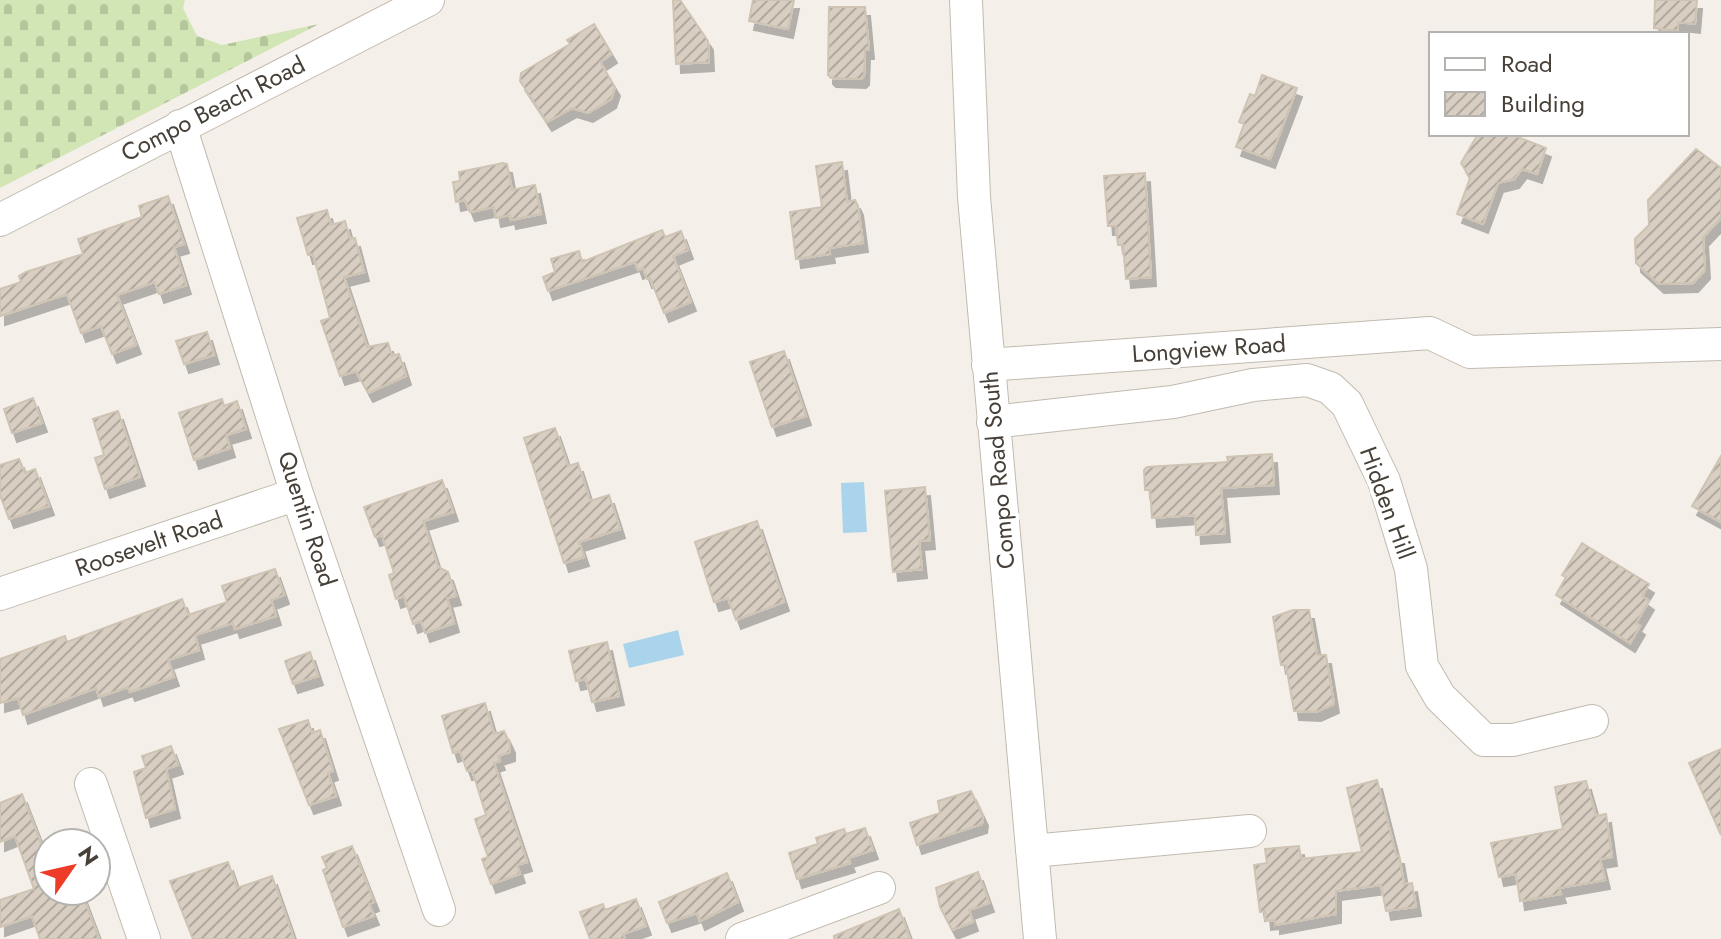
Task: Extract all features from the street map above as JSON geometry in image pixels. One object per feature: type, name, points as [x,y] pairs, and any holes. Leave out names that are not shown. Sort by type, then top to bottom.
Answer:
[{"type":"street","name":"Compo Beach Road","points":[[0,220],[428,0]]},
{"type":"street","name":"Compo Road South","points":[[966,0],[970,131],[988,365],[1040,939]]},
{"type":"street","name":"Quentin Road","points":[[180,126],[297,494],[439,910]]},
{"type":"street","name":"Longview Road","points":[[988,365],[1430,333],[1470,352],[1721,344]]},
{"type":"street","name":"Hidden Hill","points":[[993,422],[1173,402],[1253,385],[1307,380],[1330,388],[1347,404],[1384,481],[1411,569],[1422,666],[1440,697],[1484,740],[1513,740],[1592,721]]},
{"type":"street","name":"Roosevelt Road","points":[[0,594],[297,494]]},
{"type":"street","points":[[91,784],[144,939]]},
{"type":"street","points":[[1032,851],[1250,831]]},
{"type":"street","points":[[742,939],[879,888]]},
{"type":"green space","points":[[0,0],[185,0],[183,8],[197,36],[222,45],[319,24],[0,188]]},
{"type":"water","points":[[864,482],[867,532],[843,533],[841,483]]},
{"type":"water","points":[[678,630],[684,655],[629,668],[623,644]]},
{"type":"building","points":[[673,0],[680,0],[708,41],[709,62],[676,64]]},
{"type":"building","points":[[753,0],[794,0],[788,29],[749,21]]},
{"type":"building","points":[[1655,0],[1697,0],[1695,24],[1678,22],[1678,31],[1654,28]]},
{"type":"building","points":[[829,7],[865,7],[869,50],[865,50],[864,76],[861,79],[831,78],[828,75]]},
{"type":"building","points":[[594,24],[612,54],[600,62],[615,87],[611,99],[588,113],[572,108],[547,122],[520,81],[521,73],[570,44],[567,40]]},
{"type":"building","points":[[1262,75],[1297,88],[1270,159],[1236,147],[1244,124],[1239,122],[1250,94],[1255,96]]},
{"type":"building","points":[[1477,136],[1515,136],[1546,148],[1537,174],[1522,169],[1514,179],[1498,183],[1483,224],[1457,214],[1470,178],[1461,163]]},
{"type":"building","points":[[1696,149],[1721,168],[1721,218],[1703,237],[1705,270],[1693,283],[1659,284],[1636,263],[1635,239],[1649,225],[1648,200]]},
{"type":"building","points":[[842,162],[847,202],[855,200],[858,206],[863,243],[829,248],[830,254],[796,259],[790,212],[822,207],[816,166]]},
{"type":"building","points":[[507,164],[512,190],[535,185],[541,214],[511,220],[510,215],[496,218],[494,207],[470,212],[465,200],[456,202],[453,182],[460,181],[459,172]]},
{"type":"building","points":[[1145,173],[1151,277],[1126,279],[1123,245],[1118,245],[1116,226],[1108,226],[1104,176]]},
{"type":"building","points":[[168,196],[184,244],[174,247],[186,285],[159,294],[155,282],[117,295],[136,345],[112,354],[101,326],[81,333],[67,294],[0,316],[0,289],[21,282],[19,276],[26,272],[83,254],[78,239],[142,217],[139,206]]},
{"type":"building","points":[[327,210],[331,225],[345,221],[350,239],[355,238],[364,272],[344,277],[367,347],[388,343],[392,356],[399,354],[406,376],[368,393],[356,371],[340,376],[321,321],[330,318],[313,254],[308,255],[297,218]]},
{"type":"building","points":[[662,230],[665,237],[681,231],[688,250],[673,256],[691,302],[664,313],[650,278],[647,279],[643,268],[638,270],[635,262],[548,291],[543,277],[555,272],[551,259],[579,251],[582,262]]},
{"type":"building","points":[[207,332],[214,355],[184,364],[176,341]]},
{"type":"building","points":[[784,351],[806,416],[772,427],[750,362]]},
{"type":"building","points":[[33,398],[42,423],[12,433],[4,409]]},
{"type":"building","points":[[222,399],[224,406],[237,401],[246,429],[226,435],[230,448],[194,460],[179,413]]},
{"type":"building","points":[[118,411],[140,477],[105,489],[95,458],[104,455],[93,419]]},
{"type":"building","points":[[555,428],[568,466],[578,463],[590,501],[609,495],[620,529],[579,542],[584,557],[564,563],[524,438]]},
{"type":"building","points":[[1272,454],[1274,485],[1221,488],[1225,533],[1196,535],[1195,515],[1152,518],[1150,490],[1145,490],[1144,470],[1147,467],[1228,462],[1227,457]]},
{"type":"building","points":[[1721,456],[1721,522],[1692,506]]},
{"type":"building","points":[[19,459],[25,473],[35,469],[49,506],[9,519],[0,495],[0,465]]},
{"type":"building","points":[[442,480],[453,512],[423,521],[438,567],[448,572],[456,596],[447,598],[454,623],[425,633],[421,621],[413,624],[404,596],[396,599],[389,575],[394,573],[382,535],[375,537],[364,507]]},
{"type":"building","points":[[925,487],[930,540],[919,541],[922,569],[893,572],[885,491]]},
{"type":"building","points":[[757,521],[784,602],[736,620],[728,598],[714,602],[695,542]]},
{"type":"building","points":[[1582,543],[1649,584],[1642,596],[1649,601],[1636,623],[1640,626],[1630,643],[1556,595],[1566,577],[1562,575]]},
{"type":"building","points":[[275,569],[284,595],[271,600],[276,616],[235,629],[233,623],[195,635],[199,650],[168,660],[174,677],[130,692],[128,687],[99,697],[96,688],[23,715],[18,698],[0,703],[0,659],[65,636],[67,642],[182,599],[188,615],[227,602],[222,586]]},
{"type":"building","points":[[1293,610],[1309,610],[1317,655],[1326,655],[1334,704],[1316,712],[1294,711],[1286,665],[1281,665],[1273,617]]},
{"type":"building","points":[[607,642],[619,696],[592,702],[586,679],[576,681],[569,651]]},
{"type":"building","points":[[310,652],[318,676],[293,684],[285,661]]},
{"type":"building","points":[[485,703],[494,734],[504,731],[510,744],[510,752],[498,756],[500,761],[494,763],[527,862],[517,865],[520,874],[491,884],[482,859],[488,857],[475,819],[486,815],[472,770],[467,771],[460,751],[453,753],[442,716]]},
{"type":"building","points":[[308,720],[312,733],[320,730],[333,771],[328,773],[336,796],[309,805],[279,729]]},
{"type":"building","points":[[171,746],[178,765],[166,769],[175,809],[146,818],[134,772],[146,768],[142,756]]},
{"type":"building","points":[[1721,749],[1721,835],[1689,763]]},
{"type":"building","points":[[1377,780],[1396,855],[1399,855],[1404,884],[1412,883],[1416,907],[1386,911],[1381,885],[1336,891],[1336,914],[1275,925],[1275,920],[1266,921],[1265,911],[1260,912],[1254,865],[1267,863],[1265,849],[1299,846],[1301,859],[1362,852],[1347,788]]},
{"type":"building","points":[[1586,781],[1596,816],[1606,814],[1612,857],[1600,859],[1605,880],[1559,888],[1561,894],[1520,901],[1516,874],[1499,877],[1491,843],[1563,829],[1555,787]]},
{"type":"building","points":[[971,791],[983,817],[982,824],[917,845],[910,823],[940,813],[938,801]]},
{"type":"building","points":[[22,794],[35,827],[32,827],[32,883],[15,836],[0,842],[0,803]]},
{"type":"building","points":[[865,828],[873,850],[848,858],[850,863],[797,879],[789,853],[818,844],[816,838],[844,829],[846,834]]},
{"type":"building","points":[[352,846],[374,902],[369,904],[374,916],[343,927],[323,870],[327,868],[322,857]]},
{"type":"building","points":[[228,862],[237,888],[272,876],[294,939],[193,939],[170,881]]},
{"type":"building","points":[[978,872],[989,903],[969,910],[973,922],[952,930],[940,907],[936,888]]},
{"type":"building","points":[[727,873],[738,902],[700,921],[697,913],[667,923],[659,902]]},
{"type":"building","points":[[32,890],[32,907],[87,907],[99,939],[40,939],[32,916],[0,927],[0,900]]},
{"type":"building","points":[[636,899],[646,926],[623,934],[625,939],[590,939],[580,912],[603,904],[605,910]]},
{"type":"building","points":[[899,909],[910,939],[834,939],[834,936]]}]
